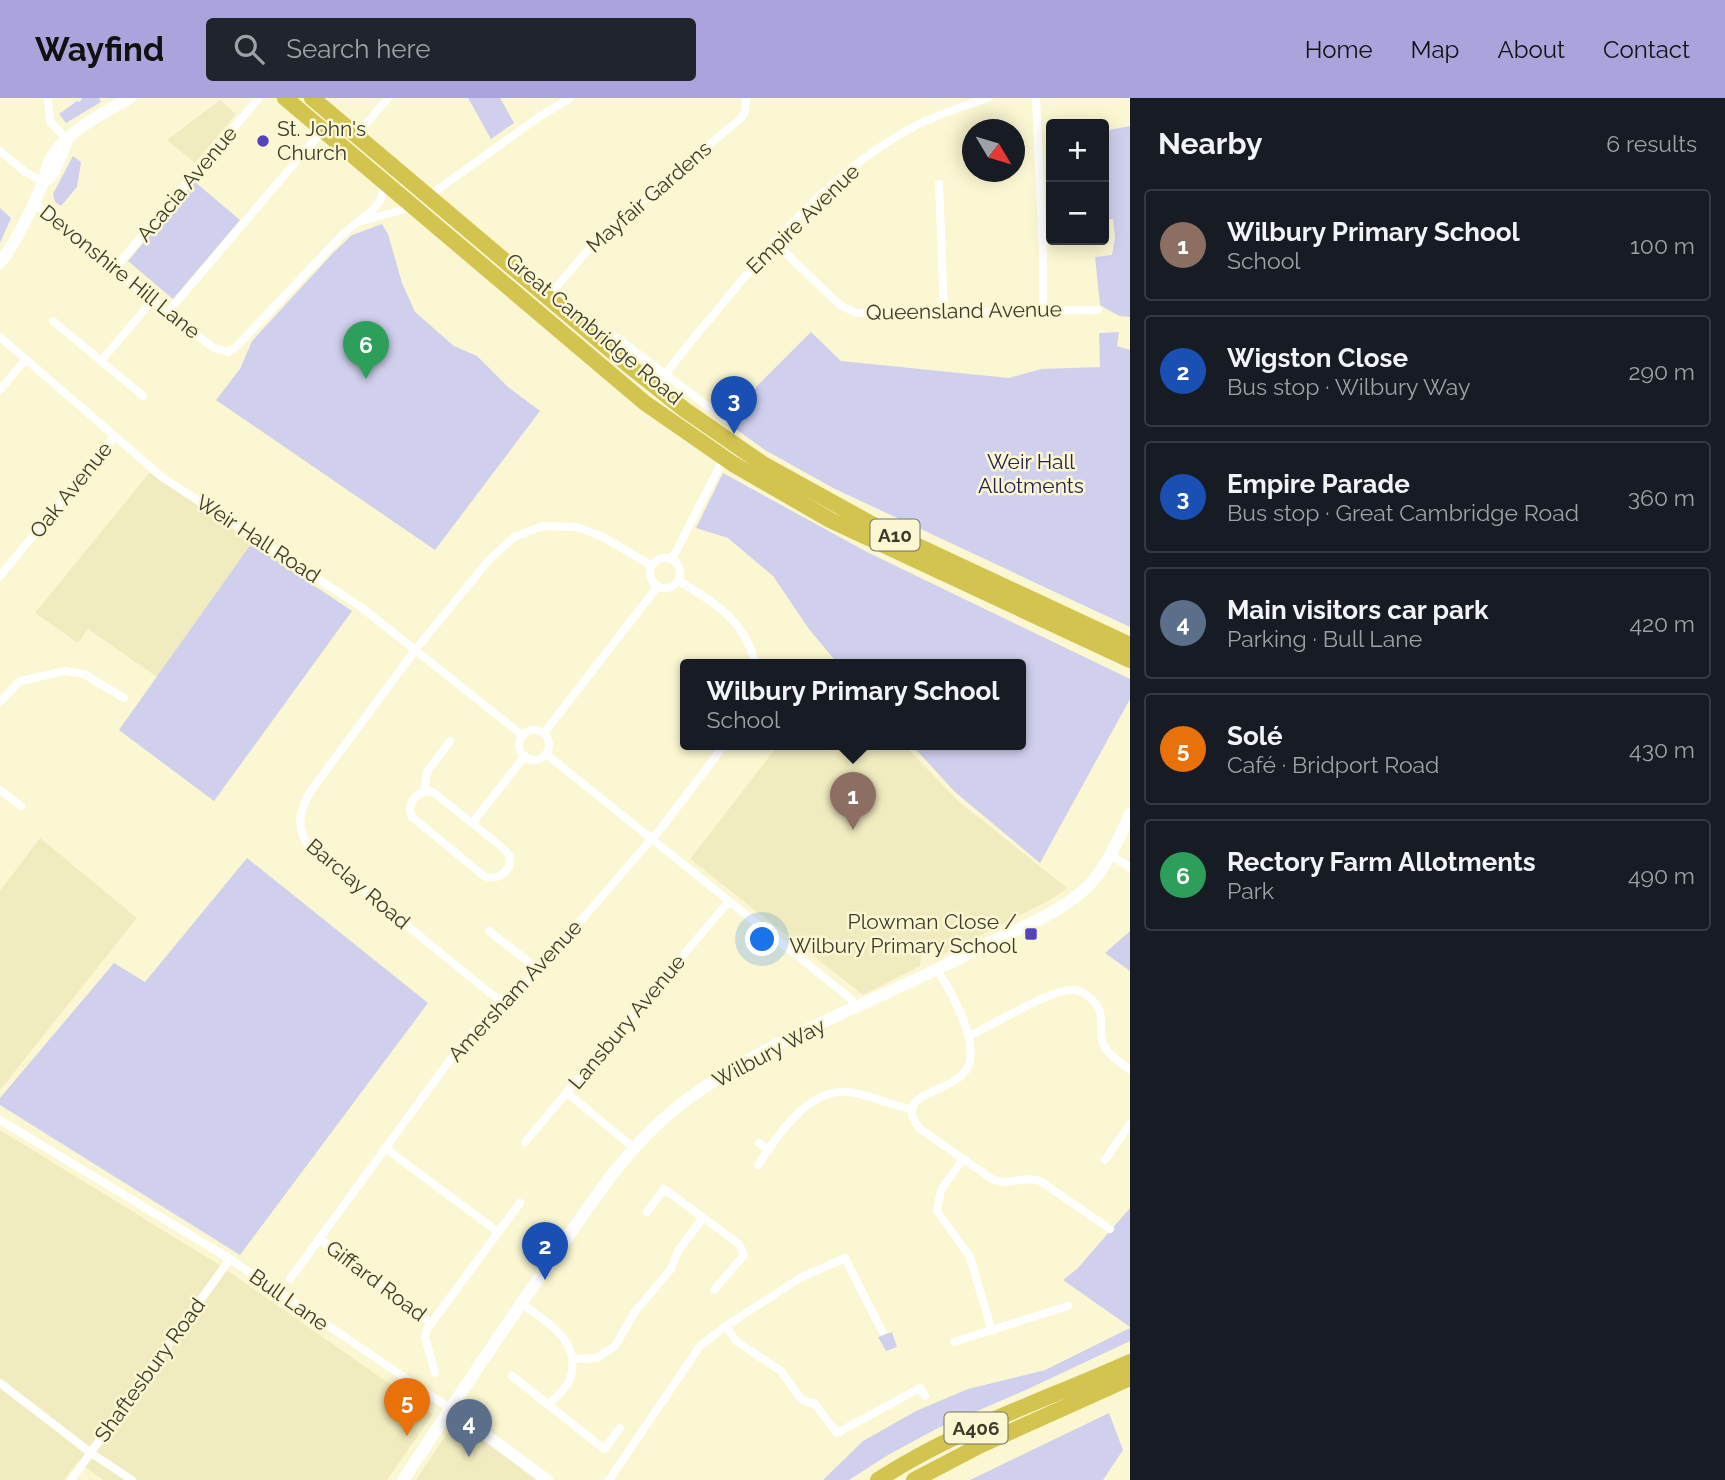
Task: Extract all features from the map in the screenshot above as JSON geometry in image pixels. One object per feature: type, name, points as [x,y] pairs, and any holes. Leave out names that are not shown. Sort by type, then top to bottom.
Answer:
[{"type":"highway","name":"Great Cambridge Road","points":[[285,98],[645,403],[758,481],[830,520],[1130,660]]},
{"type":"highway","name":"Great Cambridge Road","points":[[312,98],[548,298],[661,382],[762,464],[877,527],[1130,645]]},
{"type":"highway","points":[[1079,1385],[1130,1354]]},
{"type":"highway","name":"A406","points":[[878,1480],[957,1437],[1130,1362]]},
{"type":"highway","name":"A406","points":[[914,1480],[981,1445],[1130,1378]]},
{"type":"highway","name":"A406","points":[[1054,1413],[1130,1384]]},
{"type":"street","points":[[48,98],[50,121],[67,140]]},
{"type":"street","points":[[0,263],[10,250],[44,182],[53,174],[67,140],[84,125],[130,98]]},
{"type":"street","name":"Acacia Avenue","points":[[114,269],[259,98]]},
{"type":"street","points":[[356,136],[388,98]]},
{"type":"street","points":[[430,197],[494,149],[570,98]]},
{"type":"street","name":"Empire Avenue","points":[[661,382],[774,242],[822,195],[878,149],[915,127],[988,98]]},
{"type":"street","points":[[1036,98],[1043,254],[1042,309]]},
{"type":"street","name":"Mayfair Gardens","points":[[548,298],[598,238],[741,118],[745,112],[745,100]]},
{"type":"street","points":[[167,313],[323,130]]},
{"type":"street","points":[[0,151],[24,171],[44,182]]},
{"type":"street","name":"Devonshire Hill Lane","points":[[34,203],[167,313],[223,352],[232,351],[344,233],[379,204],[384,182]]},
{"type":"street","points":[[939,184],[944,311]]},
{"type":"street","name":"Devonshire Hill Lane","points":[[358,222],[413,207]]},
{"type":"street","name":"Queensland Avenue","points":[[774,242],[849,311],[880,313],[1098,310]]},
{"type":"street","points":[[101,361],[152,301]]},
{"type":"street","points":[[53,321],[144,396]]},
{"type":"street","name":"Weir Hall Road","points":[[0,337],[162,477],[361,607],[522,735]]},
{"type":"street","points":[[617,338],[661,382],[726,420]]},
{"type":"street","points":[[0,390],[26,359]]},
{"type":"street","name":"Oak Avenue","points":[[0,576],[115,436]]},
{"type":"street","points":[[672,559],[724,458]]},
{"type":"street","points":[[416,649],[501,547],[526,531],[556,525],[578,527],[603,537],[652,566]]},
{"type":"street","points":[[660,559],[672,559],[679,567],[678,580],[668,588],[658,586],[650,575],[652,566],[660,559]]},
{"type":"street","points":[[678,580],[733,618],[754,659]]},
{"type":"street","points":[[544,733],[658,586]]},
{"type":"street","name":"Barclay Road","points":[[416,649],[310,792],[301,811],[301,834],[307,844],[491,994],[499,999],[512,998]]},
{"type":"street","points":[[0,702],[20,681],[65,671],[84,674],[124,698]]},
{"type":"street","points":[[531,730],[544,733],[549,742],[546,754],[537,760],[524,756],[519,747],[522,735],[531,730]]},
{"type":"street","points":[[424,791],[427,772],[450,741]]},
{"type":"street","name":"Amersham Avenue","points":[[290,1279],[463,1042],[539,970],[652,839],[719,750]]},
{"type":"street","points":[[546,754],[851,999],[856,1009]]},
{"type":"street","points":[[473,822],[524,756]]},
{"type":"street","points":[[0,790],[21,806]]},
{"type":"street","points":[[433,792],[473,822],[509,855],[510,865],[500,876],[494,878],[480,874],[412,817],[409,810],[419,793],[433,792]]},
{"type":"street","name":"Wilbury Way","points":[[403,1480],[609,1177],[634,1148],[671,1113],[705,1086],[740,1064],[937,970],[1065,904],[1091,883],[1110,855],[1130,814]]},
{"type":"street","points":[[1110,855],[1130,868]]},
{"type":"street","name":"Lansbury Avenue","points":[[525,1142],[729,901]]},
{"type":"street","points":[[489,931],[539,970]]},
{"type":"street","points":[[937,970],[954,1000],[969,1036],[970,1060],[966,1071],[958,1078],[918,1099],[912,1109],[913,1118],[919,1128],[998,1182],[1032,1178],[1040,1181],[1110,1229]]},
{"type":"street","points":[[969,1036],[1052,996],[1071,990],[1086,995],[1097,1007],[1105,1049],[1130,1070]]},
{"type":"street","points":[[487,1017],[494,1003],[491,994]]},
{"type":"street","points":[[566,1093],[634,1148]]},
{"type":"street","points":[[758,1165],[790,1122],[807,1106],[836,1093],[912,1109]]},
{"type":"street","name":"Bull Lane","points":[[0,1119],[230,1259],[451,1409],[547,1480]]},
{"type":"street","points":[[1105,1160],[1130,1124]]},
{"type":"street","points":[[759,1143],[769,1150]]},
{"type":"street","points":[[385,1148],[498,1233]]},
{"type":"street","points":[[963,1158],[941,1190],[937,1211],[971,1257],[992,1331]]},
{"type":"street","points":[[647,1212],[664,1189],[739,1244],[744,1255],[714,1290]]},
{"type":"street","points":[[425,1337],[520,1203]]},
{"type":"street","points":[[573,1359],[597,1358],[615,1346],[634,1313],[671,1269],[678,1251],[703,1218]]},
{"type":"street","name":"Giffard Road","points":[[319,1238],[432,1324]]},
{"type":"street","points":[[609,1480],[706,1338],[800,1278],[845,1258],[882,1331]]},
{"type":"street","name":"Shaftesbury Road","points":[[71,1480],[230,1259]]},
{"type":"street","points":[[521,1303],[563,1336],[569,1344],[573,1359],[570,1381],[549,1404]]},
{"type":"street","points":[[954,1342],[1068,1306]]},
{"type":"street","points":[[415,1311],[423,1324],[435,1373]]},
{"type":"street","points":[[726,1326],[740,1344],[781,1371],[801,1399],[814,1403],[837,1433],[920,1388],[925,1396]]},
{"type":"street","points":[[512,1376],[604,1449],[620,1428]]},
{"type":"street","points":[[0,1384],[132,1480]]},
{"type":"shaded area","points":[[220,100],[236,114],[195,163],[167,140]]},
{"type":"shaded area","points":[[150,472],[352,611],[214,801],[119,730],[157,677],[88,629],[78,643],[35,613]]},
{"type":"shaded area","points":[[774,750],[909,750],[958,801],[1067,888],[1050,900],[940,956],[936,955],[933,947],[922,949],[920,966],[863,995],[690,859]]},
{"type":"shaded area","points":[[40,838],[137,918],[0,1090],[0,891]]},
{"type":"shaded area","points":[[0,1130],[218,1264],[433,1414],[387,1480],[103,1480],[78,1462],[64,1480],[0,1480]]},
{"type":"shaded area","points":[[473,1431],[539,1480],[416,1480],[447,1433]]},
{"type":"green space","points":[[82,98],[99,98],[101,102],[66,123],[59,114],[77,101],[80,102]]},
{"type":"green space","points":[[468,98],[500,98],[514,123],[491,139]]},
{"type":"green space","points":[[1130,126],[1130,317],[1119,316],[1100,305],[1095,257],[1112,255],[1115,237],[1113,219],[1109,219],[1109,130]]},
{"type":"green space","points":[[73,156],[81,162],[77,187],[61,206],[55,202],[53,194]]},
{"type":"green space","points":[[195,182],[240,220],[173,299],[128,261]]},
{"type":"green space","points":[[0,208],[11,218],[0,243]]},
{"type":"green space","points":[[382,224],[388,234],[402,283],[415,312],[454,346],[477,356],[508,387],[540,411],[435,550],[216,400],[240,369],[252,341],[333,253],[352,235]]},
{"type":"green space","name":"Weir Hall Allotments","points":[[811,332],[841,361],[1009,378],[1041,369],[1100,367],[1099,333],[1119,332],[1117,346],[1130,350],[1130,627],[833,488],[765,450],[736,429],[752,404],[755,388]]},
{"type":"green space","points":[[723,473],[867,552],[1130,679],[1130,699],[1040,863],[955,792],[916,750],[1026,750],[1026,659],[834,659],[809,629],[773,576],[728,538],[696,528]]},
{"type":"green space","points":[[251,544],[352,611],[214,801],[119,730]]},
{"type":"green space","points":[[247,858],[428,1003],[240,1255],[0,1105],[0,1098],[114,963],[145,982]]},
{"type":"green space","points":[[1130,931],[1130,971],[1105,953]]},
{"type":"green space","points":[[1130,1208],[1130,1327],[1063,1280],[1077,1269]]},
{"type":"green space","points":[[1130,1328],[1130,1341],[936,1429],[849,1480],[823,1480],[863,1441],[916,1411],[968,1389],[1045,1370]]},
{"type":"green space","points":[[892,1332],[897,1347],[886,1351],[878,1337]]},
{"type":"green space","points":[[1109,1413],[1123,1450],[1103,1480],[970,1480]]},
{"type":"place","name":"St. John's Church","points":[[263,141]]},
{"type":"place","name":"Rectory Farm Allotments","points":[[366,379]]},
{"type":"place","name":"Empire Parade","points":[[734,434]]},
{"type":"place","name":"Wilbury Primary School","points":[[853,830]]},
{"type":"place","name":"Plowman Close / Wilbury Primary School","points":[[1031,934]]},
{"type":"place","name":"Wigston Close","points":[[545,1280]]},
{"type":"place","name":"Solé","points":[[407,1436]]},
{"type":"place","name":"Main visitors car park","points":[[469,1457]]}]
